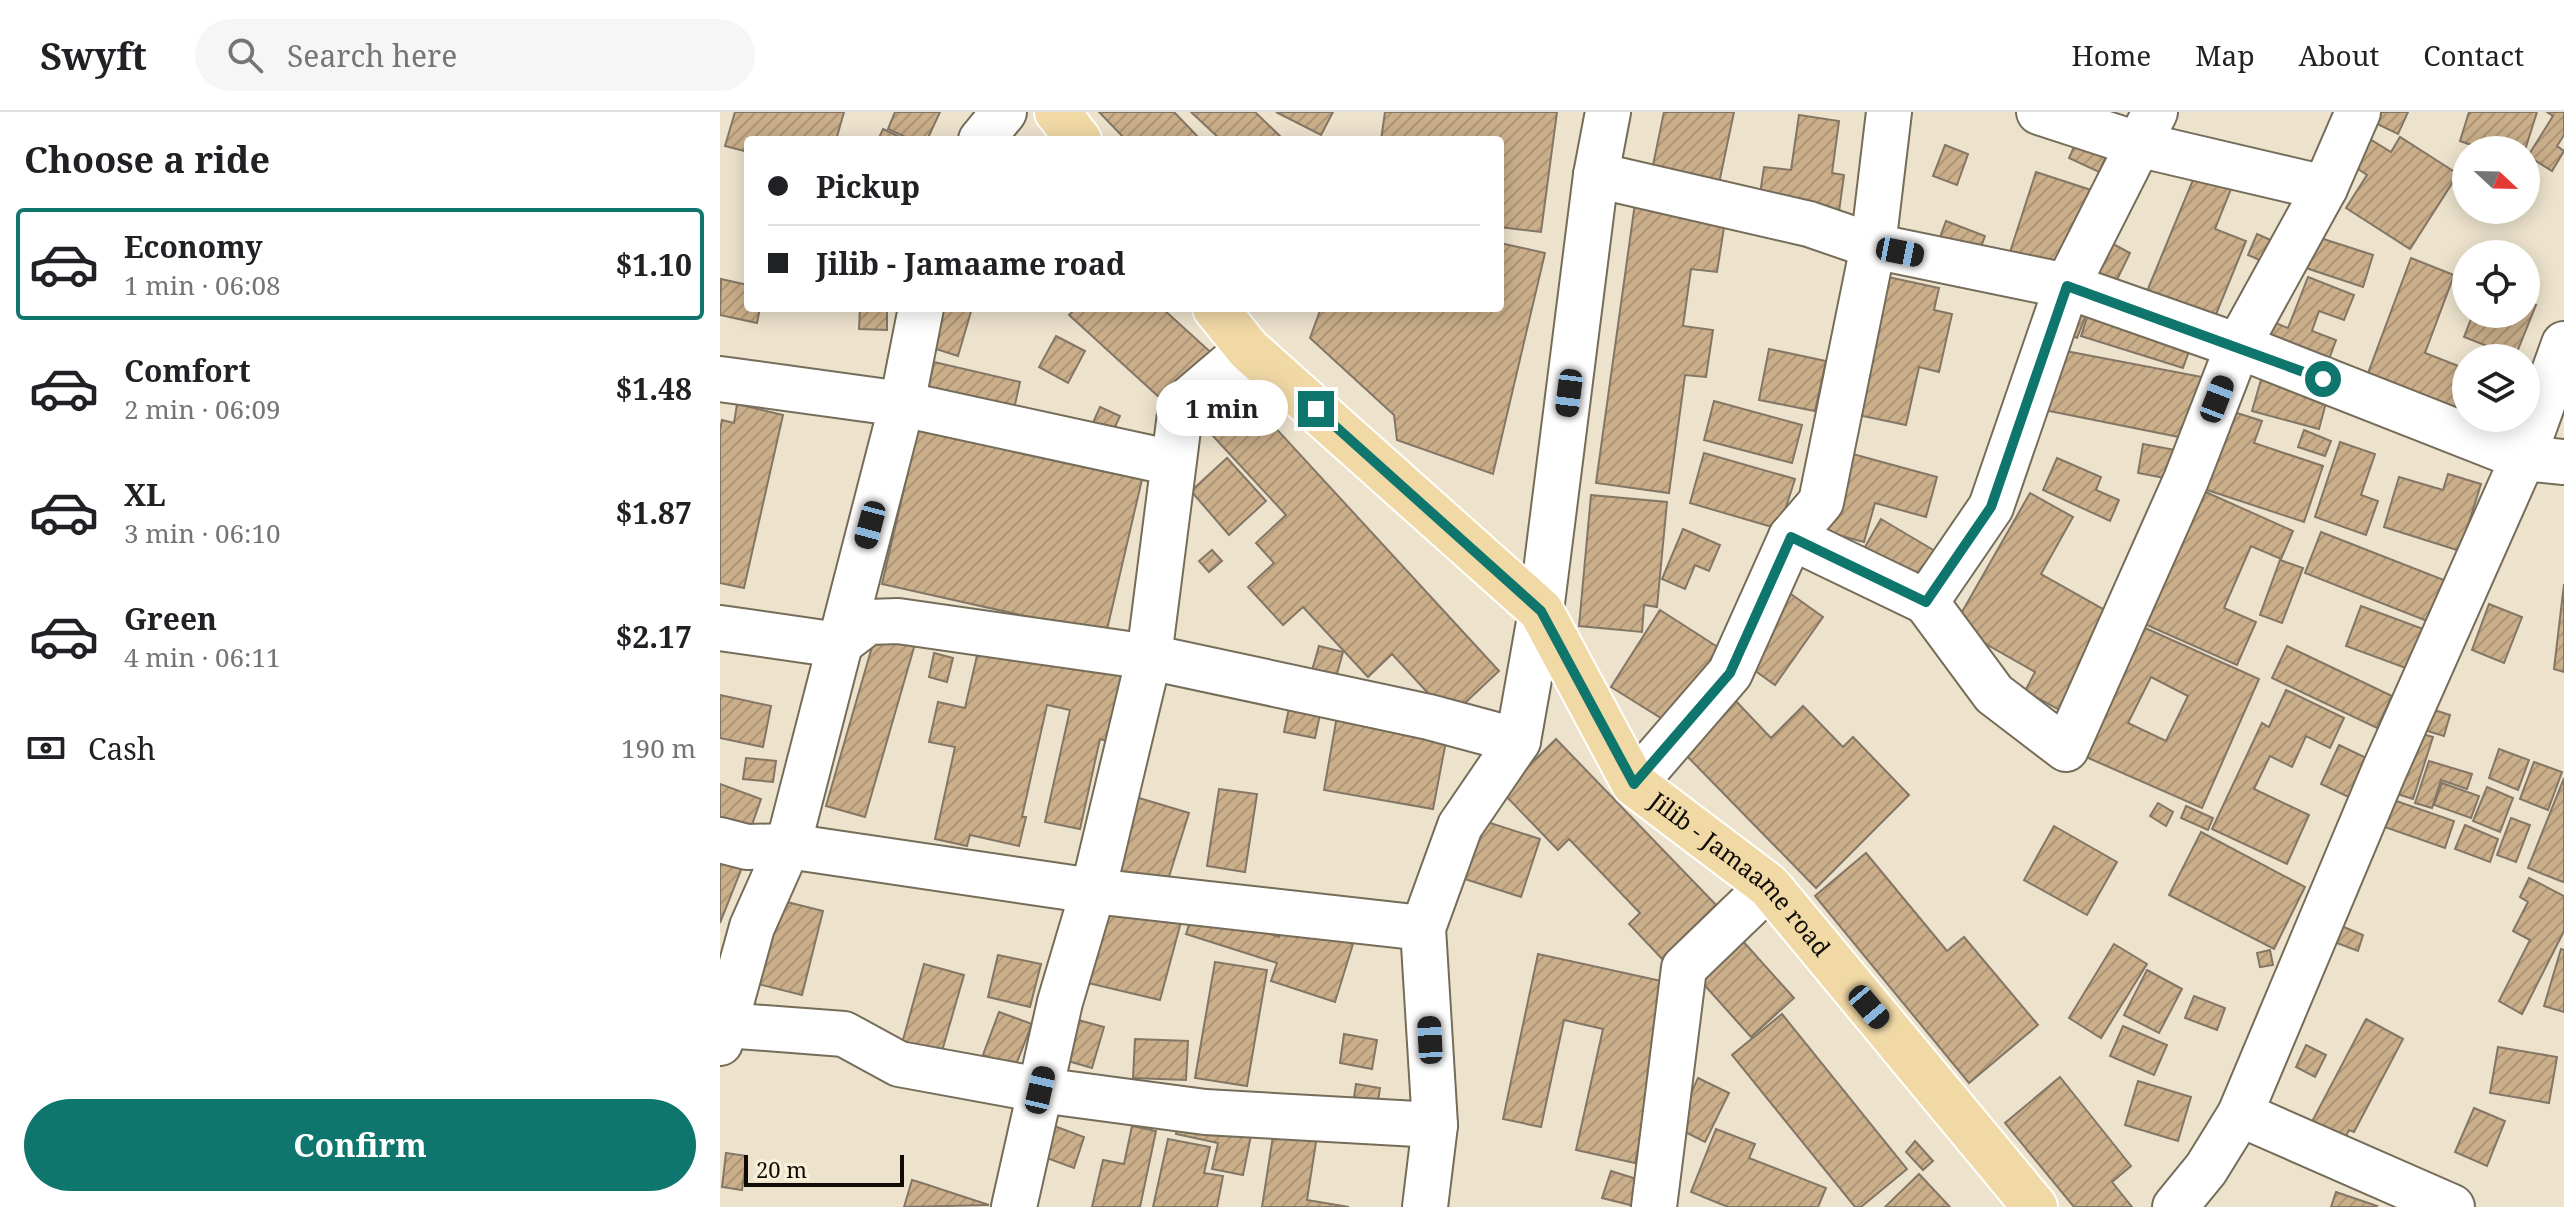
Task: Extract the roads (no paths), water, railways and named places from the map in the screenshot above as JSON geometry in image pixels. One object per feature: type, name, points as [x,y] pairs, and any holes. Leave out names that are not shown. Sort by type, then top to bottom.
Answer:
[{"type":"main road","points":[[1057,112],[1076,136]]},
{"type":"main road","name":"Jilib - Jamaame road","points":[[1218,312],[1248,349],[1541,611],[1634,784],[1769,886],[2035,1207]]},
{"type":"street","points":[[984,136],[1004,112]]},
{"type":"street","points":[[1425,1207],[1435,1125],[1423,928],[1460,826],[1518,741],[1541,611],[1596,175],[1608,112]]},
{"type":"street","points":[[1634,784],[1730,673],[1791,537],[1821,502],[1873,246],[1889,112]]},
{"type":"street","points":[[2039,112],[2146,128],[2325,188]]},
{"type":"street","points":[[1791,537],[1926,602],[1994,694],[2066,749],[2186,480],[2238,346],[2325,188],[2358,112]]},
{"type":"street","points":[[1926,602],[1991,507],[2067,286],[2146,128]]},
{"type":"street","points":[[1596,175],[1809,224],[1873,246],[2067,286],[2543,460]]},
{"type":"street","points":[[920,312],[902,404],[788,846],[752,927],[722,1034],[844,1034],[899,1064],[1040,1090],[1205,1112],[1435,1125]]},
{"type":"street","points":[[2175,1207],[2206,1169],[2240,1114],[2384,771],[2543,460],[2564,344]]},
{"type":"street","points":[[1014,1207],[1060,1002],[1093,891],[1149,657],[1181,406],[1248,349]]},
{"type":"street","points":[[720,379],[902,404],[1173,463]]},
{"type":"street","points":[[720,628],[838,645],[868,622],[898,621],[1149,657],[1429,717],[1518,741]]},
{"type":"street","points":[[720,840],[747,847],[788,846],[1093,891],[1423,928]]},
{"type":"street","points":[[1654,1207],[1684,968],[1769,886]]},
{"type":"street","points":[[2240,1114],[2452,1207]]}]
